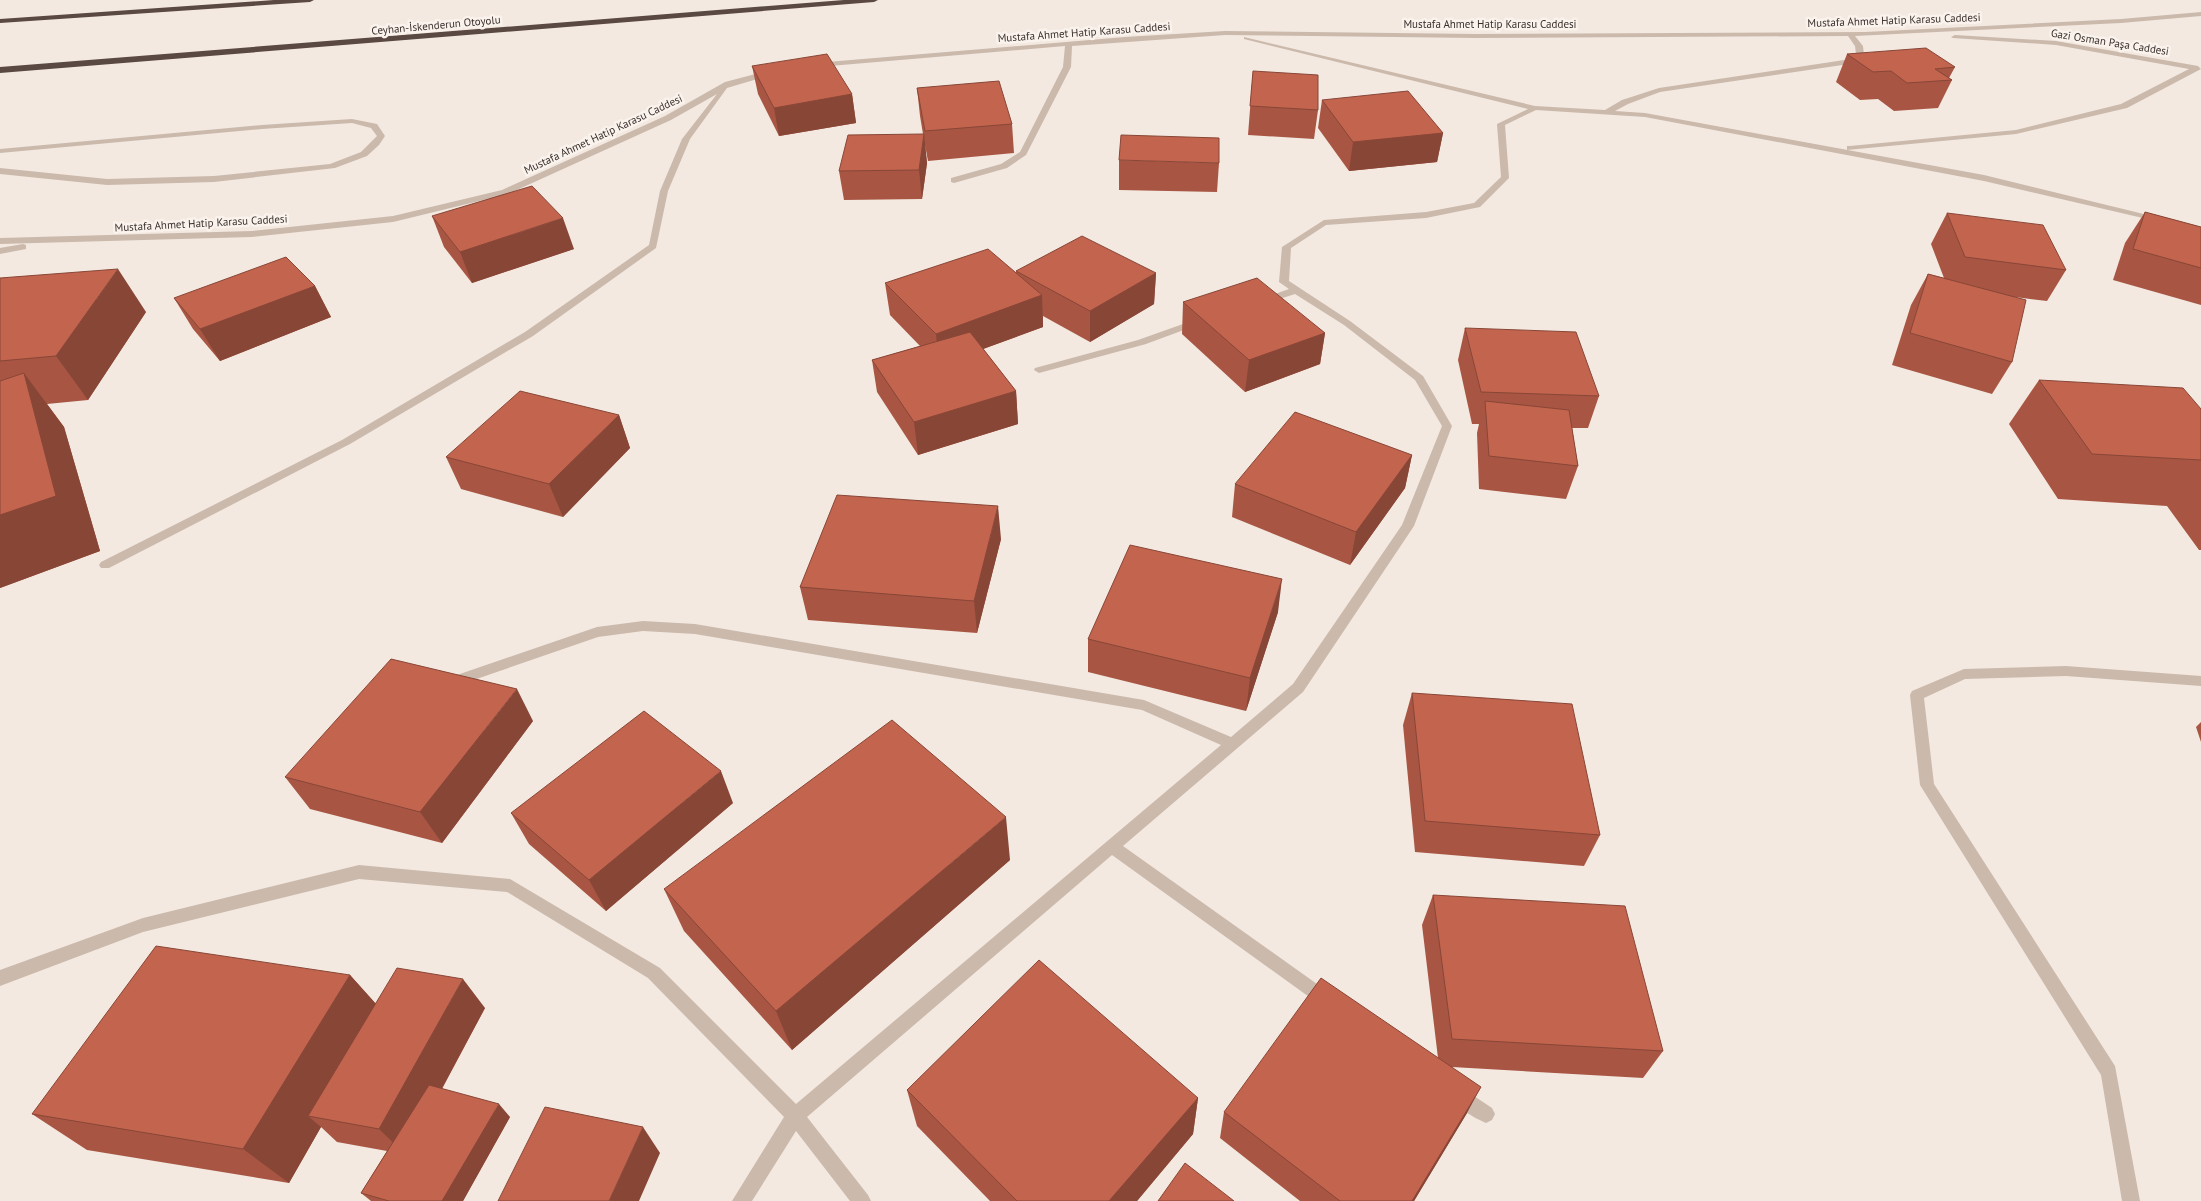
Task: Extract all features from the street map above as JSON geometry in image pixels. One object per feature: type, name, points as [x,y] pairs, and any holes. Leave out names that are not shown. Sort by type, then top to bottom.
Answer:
[{"type":"highway","points":[[0,21],[310,0]]},
{"type":"highway","name":"Ceyhan-İskenderun Otoyolu","points":[[0,70],[874,0]]},
{"type":"street","name":"Mustafa Ahmet Hatip Karasu Caddesi","points":[[804,66],[1225,33],[1476,36],[1865,34],[2121,21],[2201,14]]},
{"type":"street","points":[[1225,33],[1535,108],[1645,114],[1984,178],[2173,224]]},
{"type":"street","points":[[1607,112],[1625,102],[1659,90],[1853,61],[1860,55],[1859,46],[1850,34]]},
{"type":"street","name":"Gazi Osman Paşa Caddesi","points":[[1865,34],[1932,35],[2056,43],[2199,68]]},
{"type":"street","points":[[954,180],[1004,166],[1017,159],[1023,153],[1067,67],[1069,44]]},
{"type":"street","points":[[1834,150],[2016,132],[2124,106],[2199,68]]},
{"type":"street","name":"Mustafa Ahmet Hatip Karasu Caddesi","points":[[0,242],[252,234],[393,219],[505,192],[668,118],[728,84],[775,71]]},
{"type":"street","points":[[105,565],[346,442],[529,334],[653,246],[664,191],[686,139],[728,84]]},
{"type":"street","points":[[741,1201],[795,1116],[1298,688],[1408,526],[1447,426],[1419,378],[1347,323],[1284,282],[1287,247],[1324,223],[1426,215],[1477,205],[1505,178],[1501,124],[1535,108]]},
{"type":"street","points":[[0,151],[262,127],[352,121],[374,126],[381,136],[378,143],[370,150],[342,164],[324,168],[214,179],[107,182],[0,171]]},
{"type":"street","points":[[0,252],[50,241]]},
{"type":"street","points":[[1254,304],[1297,290]]},
{"type":"street","points":[[1040,370],[1142,342],[1210,318]]},
{"type":"street","points":[[459,680],[597,632],[643,626],[695,629],[1144,705],[1232,744]]},
{"type":"street","points":[[2131,1201],[2109,1072],[1927,784],[1917,695],[1964,674],[2066,670],[2201,681]]},
{"type":"street","points":[[1112,847],[1339,1010]]},
{"type":"street","points":[[0,978],[143,925],[359,872],[510,886],[654,973],[795,1116],[862,1201]]},
{"type":"street","points":[[1445,1085],[1486,1114]]},
{"type":"building","points":[[1926,48],[1955,67],[1935,69],[1952,80],[1907,83],[1891,71],[1873,72],[1847,54]]},
{"type":"building","points":[[827,54],[852,94],[774,108],[752,66]]},
{"type":"building","points":[[1253,71],[1318,75],[1318,110],[1250,106]]},
{"type":"building","points":[[999,81],[1012,124],[925,131],[917,88]]},
{"type":"building","points":[[1408,91],[1443,133],[1353,142],[1322,100]]},
{"type":"building","points":[[924,134],[919,170],[839,171],[848,135]]},
{"type":"building","points":[[1121,135],[1219,138],[1219,163],[1119,160]]},
{"type":"building","points":[[532,186],[563,218],[460,252],[432,216]]},
{"type":"building","points":[[2145,212],[2201,227],[2201,268],[2133,249]]},
{"type":"building","points":[[1947,213],[2043,225],[2066,270],[1965,257]]},
{"type":"building","points":[[1082,236],[1156,273],[1090,311],[1016,271]]},
{"type":"building","points":[[988,249],[1042,295],[936,334],[885,283]]},
{"type":"building","points":[[286,257],[315,286],[200,329],[174,298]]},
{"type":"building","points":[[118,269],[56,356],[0,361],[0,278]]},
{"type":"building","points":[[1928,274],[2026,300],[2012,362],[1910,333]]},
{"type":"building","points":[[1257,278],[1325,333],[1249,360],[1183,302]]},
{"type":"building","points":[[1465,328],[1576,332],[1599,396],[1481,392]]},
{"type":"building","points":[[970,332],[1016,391],[914,422],[872,360]]},
{"type":"building","points":[[24,373],[56,496],[0,515],[0,381]]},
{"type":"building","points":[[2039,380],[2183,388],[2201,409],[2201,460],[2092,454]]},
{"type":"building","points":[[520,391],[619,415],[549,484],[446,457]]},
{"type":"building","points":[[1485,401],[1569,410],[1578,466],[1489,456]]},
{"type":"building","points":[[1295,412],[1412,455],[1356,532],[1235,484]]},
{"type":"building","points":[[837,495],[998,506],[974,601],[800,587]]},
{"type":"building","points":[[1130,545],[1282,579],[1250,678],[1088,639]]},
{"type":"building","points":[[391,659],[517,689],[420,812],[285,777]]},
{"type":"building","points":[[1412,693],[1572,704],[1600,835],[1425,821]]},
{"type":"building","points":[[644,711],[721,771],[589,880],[511,813]]},
{"type":"building","points":[[892,720],[1006,817],[776,1011],[664,889]]},
{"type":"building","points":[[1433,895],[1625,906],[1663,1051],[1452,1039]]},
{"type":"building","points":[[156,946],[350,975],[243,1149],[32,1114]]},
{"type":"building","points":[[1039,960],[1198,1098],[1109,1201],[1017,1201],[907,1090]]},
{"type":"building","points":[[397,968],[463,979],[379,1129],[308,1116]]},
{"type":"building","points":[[1321,978],[1481,1087],[1412,1201],[1340,1201],[1224,1112]]},
{"type":"building","points":[[429,1085],[499,1104],[442,1201],[389,1201],[361,1193]]},
{"type":"building","points":[[545,1107],[643,1127],[609,1201],[498,1201]]},
{"type":"building","points":[[1185,1163],[1234,1201],[1158,1201]]}]
